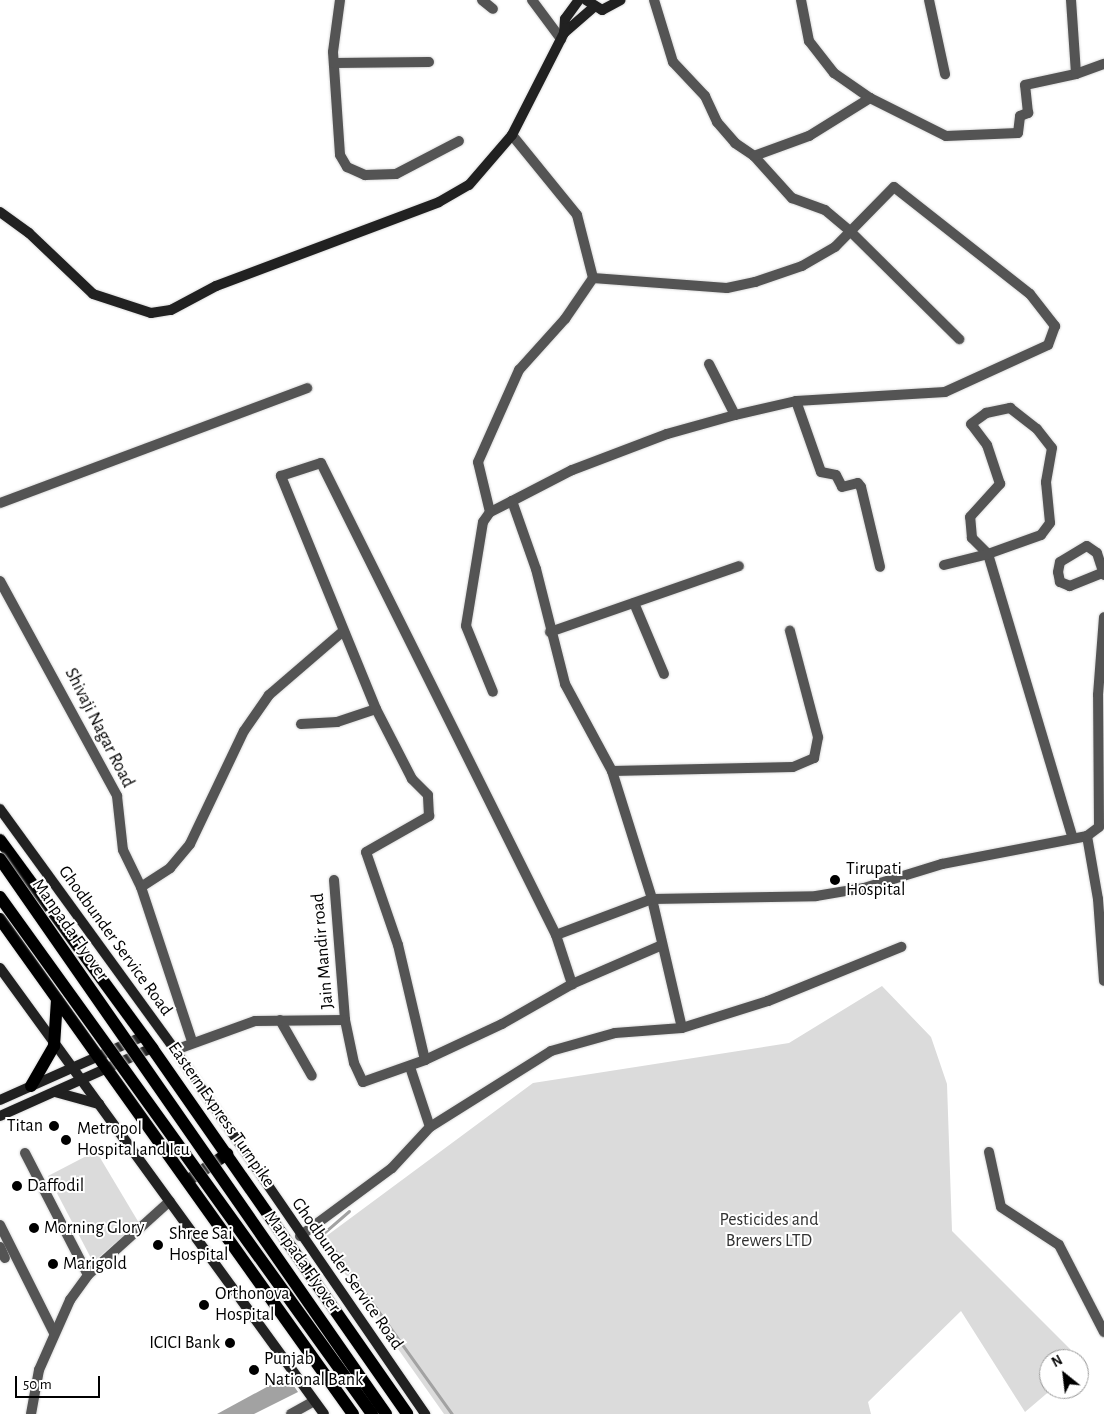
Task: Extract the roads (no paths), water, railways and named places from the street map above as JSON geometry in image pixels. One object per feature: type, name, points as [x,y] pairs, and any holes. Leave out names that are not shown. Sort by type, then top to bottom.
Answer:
[{"type":"main road","name":"Eastern Express Turnpike","points":[[0,840],[382,1365],[407,1414]]},
{"type":"main road","name":"Manpada Flyover","points":[[0,859],[386,1414]]},
{"type":"main road","name":"Manpada Flyover","points":[[0,897],[372,1414]]},
{"type":"main road","points":[[0,919],[353,1414]]},
{"type":"main road","points":[[31,1086],[54,1046],[56,1000]]},
{"type":"main road","points":[[188,1181],[227,1154]]},
{"type":"street","points":[[340,0],[334,63],[340,155],[347,167],[365,175],[396,174],[459,140]]},
{"type":"street","points":[[482,0],[493,9]]},
{"type":"street","points":[[532,0],[563,36]]},
{"type":"street","points":[[563,36],[565,19],[579,0]]},
{"type":"street","points":[[0,212],[29,233],[93,294],[151,313],[171,310],[216,286],[324,242],[439,202],[487,168],[512,135],[563,36],[590,4],[611,8],[621,0]]},
{"type":"street","points":[[654,0],[673,62],[705,96],[717,122],[735,143],[754,156],[792,198],[825,210],[852,233],[959,339]]},
{"type":"street","points":[[801,0],[809,41],[819,57],[870,98],[946,136],[1018,133],[1020,116],[1028,113],[1025,85],[1076,74],[1104,64]]},
{"type":"street","points":[[929,0],[945,74]]},
{"type":"street","points":[[1071,0],[1076,74]]},
{"type":"street","points":[[334,63],[428,62]]},
{"type":"street","points":[[754,156],[809,136],[870,98]]},
{"type":"street","points":[[490,512],[478,462],[519,370],[565,319],[593,278],[577,215],[512,135]]},
{"type":"street","points":[[493,692],[466,626],[483,522],[490,512],[572,470],[667,434],[735,415],[796,401],[945,392],[1036,351],[1054,336],[1050,316],[1030,294],[894,187],[852,233],[802,266],[727,288],[593,278]]},
{"type":"street","points":[[709,364],[735,415]]},
{"type":"street","points":[[0,503],[307,388]]},
{"type":"street","points":[[796,401],[821,472],[836,475],[842,487],[858,483],[861,487],[880,567]]},
{"type":"street","points":[[944,565],[988,554],[1042,535],[1050,523],[1046,482],[1052,448],[1037,429],[1010,408],[986,413],[971,424],[987,445],[1000,484],[970,517],[972,538],[988,554],[1072,836]]},
{"type":"street","points":[[425,1060],[398,946],[366,852],[422,822],[430,808],[428,795],[412,779],[376,709],[341,633],[281,476],[321,463],[556,935],[572,984]]},
{"type":"street","points":[[512,501],[536,569],[550,632],[565,684],[612,771],[652,899],[660,946],[682,1028]]},
{"type":"street","points":[[1088,546],[1097,553],[1103,574],[1070,586],[1060,582],[1058,572],[1060,562],[1088,546]]},
{"type":"street","points":[[550,632],[739,566]]},
{"type":"street","name":"Shivaji Nagar Road","points":[[0,581],[116,796],[123,850],[141,887],[192,1041]]},
{"type":"street","points":[[634,604],[664,674]]},
{"type":"street","points":[[556,935],[652,899],[816,896],[1072,836],[1087,836],[1099,828],[1098,695],[1104,617]]},
{"type":"street","points":[[612,771],[793,767],[814,758],[818,737],[790,631]]},
{"type":"street","points":[[141,887],[170,868],[190,844],[244,731],[269,695],[341,633]]},
{"type":"street","points":[[301,724],[337,722],[376,709]]},
{"type":"street","name":"Ghodbunder Service Road","points":[[0,809],[174,1050],[300,1236],[382,1365],[424,1414]]},
{"type":"street","points":[[1087,836],[1098,899],[1104,981]]},
{"type":"street","name":"Jain Mandir road","points":[[334,880],[345,1020],[354,1063],[363,1082],[410,1067]]},
{"type":"street","points":[[430,1127],[410,1067],[502,1024],[572,984],[660,946]]},
{"type":"street","points":[[300,1236],[392,1168],[430,1127],[551,1051],[615,1033],[682,1028],[768,1001],[901,947]]},
{"type":"street","points":[[0,968],[54,1046],[84,1079],[324,1414]]},
{"type":"street","points":[[280,1020],[312,1076]]},
{"type":"street","points":[[174,1050],[192,1041],[255,1021],[345,1020]]},
{"type":"street","points":[[0,1100],[144,1036]]},
{"type":"street","points":[[0,1116],[152,1048]]},
{"type":"street","points":[[54,1092],[74,1094],[102,1106]]},
{"type":"street","points":[[989,1152],[1001,1207],[1059,1245],[1104,1332]]},
{"type":"street","points":[[25,1153],[88,1275]]},
{"type":"street","points":[[31,1414],[39,1370],[54,1333],[88,1275],[171,1203]]},
{"type":"street","points":[[0,1225],[54,1333]]},
{"type":"street","points":[[0,1247],[5,1258]]},
{"type":"street","points":[[291,1414],[314,1400]]},
{"type":"waterway","points":[[349,1211],[323,1234],[452,1414]]},
{"type":"place","name":"Tirupati Hospital","points":[[835,880]]},
{"type":"place","name":"Titan","points":[[54,1126]]},
{"type":"place","name":"Metropol Hospital and Icu","points":[[66,1140]]},
{"type":"place","name":"Daffodil","points":[[17,1186]]},
{"type":"place","name":"Morning Glory","points":[[34,1228]]},
{"type":"place","name":"Shree Sai Hospital","points":[[158,1245]]},
{"type":"place","name":"Marigold","points":[[53,1264]]},
{"type":"place","name":"Orthonova Hospital","points":[[204,1305]]},
{"type":"place","name":"ICICI Bank","points":[[230,1343]]},
{"type":"place","name":"Punjab National Bank","points":[[254,1370]]},
{"type":"park label","name":"Pesticides and Brewers LTD","points":[[769,1231]]}]
